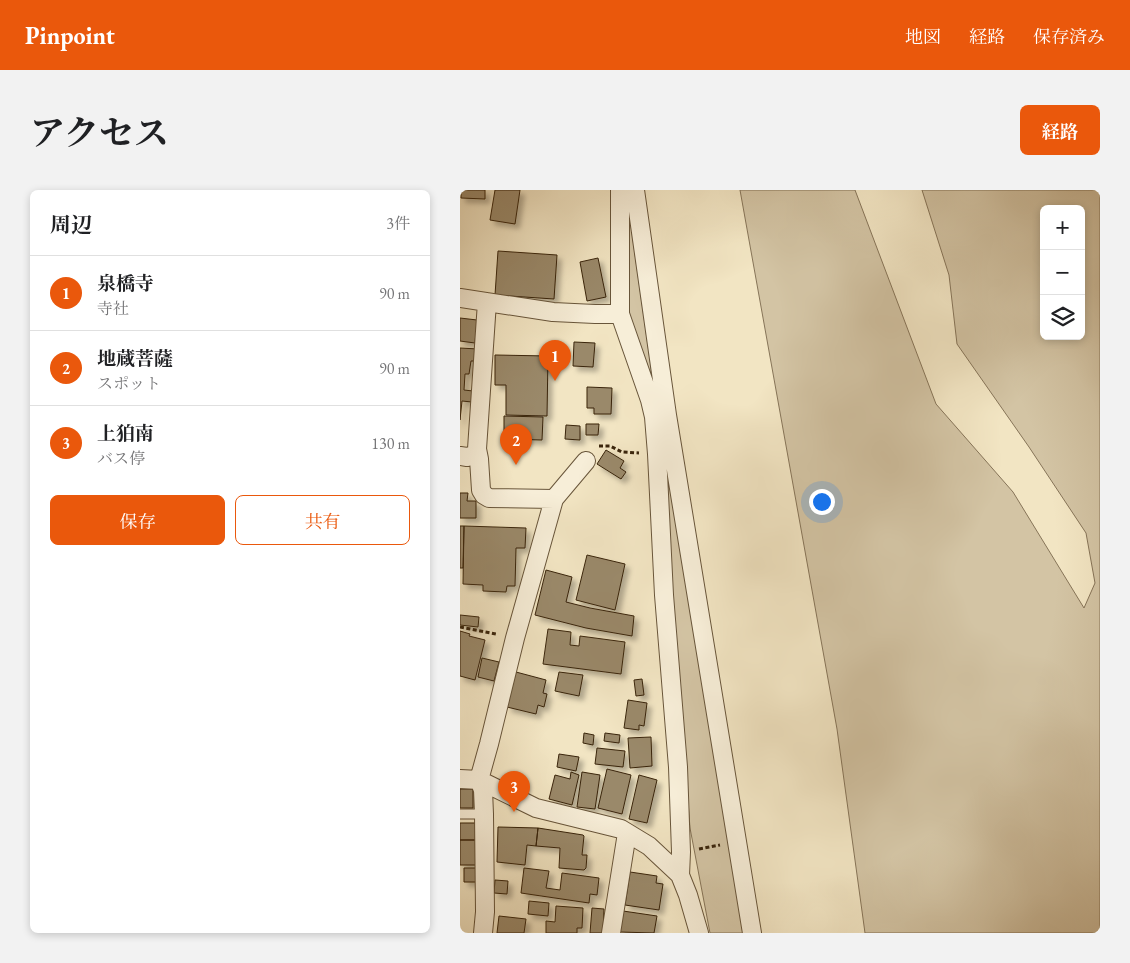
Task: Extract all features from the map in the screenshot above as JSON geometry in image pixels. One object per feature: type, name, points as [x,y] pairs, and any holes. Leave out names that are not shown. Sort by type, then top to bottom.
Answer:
[{"type":"street","points":[[620,190],[620,314],[650,400],[660,416],[657,454],[664,594],[678,766],[680,875],[699,933]]},
{"type":"street","points":[[634,190],[660,416],[752,933]]},
{"type":"street","points":[[460,298],[553,312],[620,314]]},
{"type":"street","points":[[487,302],[477,449],[481,490],[489,498],[554,499]]},
{"type":"street","points":[[460,456],[467,457],[478,454]]},
{"type":"street","points":[[483,933],[485,912],[484,814],[483,790],[479,780],[515,638],[554,499],[586,461]]},
{"type":"street","points":[[460,779],[479,780],[536,808],[614,827],[649,846],[680,875]]},
{"type":"street","points":[[611,933],[627,833]]},
{"type":"lane","points":[[460,814],[484,814]]},
{"type":"path","points":[[586,461],[600,446],[610,446],[622,452],[657,454]]},
{"type":"path","points":[[460,628],[515,638]]},
{"type":"path","points":[[681,852],[737,843]]},
{"type":"shaded area","points":[[626,190],[654,388],[628,311]]},
{"type":"shaded area","points":[[740,190],[855,190],[936,404],[1013,492],[1084,608],[1095,583],[1086,533],[957,344],[949,275],[922,190],[1100,190],[1100,933],[865,933],[837,729]]},
{"type":"shaded area","points":[[665,444],[744,933],[710,933],[690,828],[663,468]]},
{"type":"building","points":[[461,190],[485,190],[485,199],[461,198]]},
{"type":"building","points":[[495,190],[520,190],[515,224],[490,220]]},
{"type":"building","points":[[498,251],[557,255],[554,299],[495,295]]},
{"type":"building","points":[[598,258],[606,297],[587,301],[580,262]]},
{"type":"building","points":[[460,318],[477,320],[475,343],[460,341]]},
{"type":"building","points":[[574,342],[595,343],[593,367],[573,366]]},
{"type":"building","points":[[460,348],[478,349],[477,361],[471,361],[469,374],[465,374],[464,390],[473,391],[472,402],[462,401],[460,420]]},
{"type":"building","points":[[495,355],[548,356],[547,416],[506,415],[506,385],[495,385]]},
{"type":"building","points":[[587,387],[612,388],[611,414],[594,414],[594,408],[587,408]]},
{"type":"building","points":[[504,416],[543,417],[542,440],[504,439]]},
{"type":"building","points":[[586,424],[599,424],[598,435],[586,435]]},
{"type":"building","points":[[566,425],[580,426],[580,440],[565,439]]},
{"type":"building","points":[[606,450],[624,461],[620,468],[626,472],[621,479],[597,464]]},
{"type":"building","points":[[460,493],[468,493],[467,501],[476,501],[476,518],[460,518]]},
{"type":"building","points":[[460,526],[464,526],[463,568],[460,568]]},
{"type":"building","points":[[464,526],[526,528],[525,548],[516,548],[515,586],[507,586],[506,592],[483,591],[483,585],[463,584]]},
{"type":"building","points":[[587,555],[625,564],[615,610],[576,600]]},
{"type":"building","points":[[546,570],[572,577],[566,602],[634,616],[632,636],[586,628],[535,615]]},
{"type":"building","points":[[460,615],[479,617],[478,627],[460,625]]},
{"type":"building","points":[[548,629],[571,632],[570,645],[579,646],[580,636],[625,642],[621,674],[543,664]]},
{"type":"building","points":[[460,631],[470,634],[469,636],[485,640],[475,680],[460,676]]},
{"type":"building","points":[[482,658],[499,662],[494,681],[478,677]]},
{"type":"building","points":[[516,672],[546,680],[543,693],[547,694],[544,707],[538,705],[536,714],[507,707]]},
{"type":"building","points":[[559,672],[583,675],[579,696],[555,691]]},
{"type":"building","points":[[642,679],[644,695],[636,696],[634,680]]},
{"type":"building","points":[[628,700],[647,703],[644,726],[639,725],[639,730],[624,728]]},
{"type":"building","points":[[584,733],[594,735],[593,745],[583,743]]},
{"type":"building","points":[[605,733],[620,735],[619,743],[604,741]]},
{"type":"building","points":[[651,737],[652,766],[630,768],[628,738]]},
{"type":"building","points":[[597,748],[625,751],[623,767],[595,764]]},
{"type":"building","points":[[559,754],[579,757],[576,771],[557,767]]},
{"type":"building","points":[[607,769],[631,775],[622,814],[598,808]]},
{"type":"building","points":[[571,772],[579,775],[572,805],[549,799],[555,775],[570,779]]},
{"type":"building","points":[[582,772],[600,775],[595,809],[577,807]]},
{"type":"building","points":[[639,775],[657,780],[647,823],[629,819]]},
{"type":"building","points":[[460,789],[473,789],[473,808],[460,808]]},
{"type":"building","points":[[460,823],[478,823],[478,840],[460,840]]},
{"type":"building","points":[[498,827],[538,828],[536,846],[527,845],[525,865],[497,862]]},
{"type":"building","points":[[538,828],[583,835],[582,855],[587,855],[586,868],[584,870],[559,868],[560,848],[536,846]]},
{"type":"building","points":[[460,840],[478,840],[477,865],[460,865]]},
{"type":"building","points":[[464,868],[478,868],[478,882],[464,882]]},
{"type":"building","points":[[524,868],[549,871],[546,888],[560,890],[562,873],[599,878],[597,895],[590,894],[589,903],[521,893]]},
{"type":"building","points":[[630,872],[657,876],[656,883],[663,884],[659,910],[625,905]]},
{"type":"building","points":[[495,880],[508,881],[507,894],[494,893]]},
{"type":"building","points":[[529,901],[549,903],[548,916],[528,914]]},
{"type":"building","points":[[556,906],[583,908],[582,928],[577,928],[577,933],[546,933],[546,921],[555,922]]},
{"type":"building","points":[[592,908],[604,909],[603,933],[590,933]]},
{"type":"building","points":[[623,911],[657,916],[654,933],[620,932]]},
{"type":"building","points":[[499,916],[526,919],[524,933],[497,933]]},
{"type":"place","name":"泉橋寺","points":[[555,381]]},
{"type":"place","name":"地蔵菩薩","points":[[516,465]]},
{"type":"place","name":"上狛南","points":[[514,812]]}]
